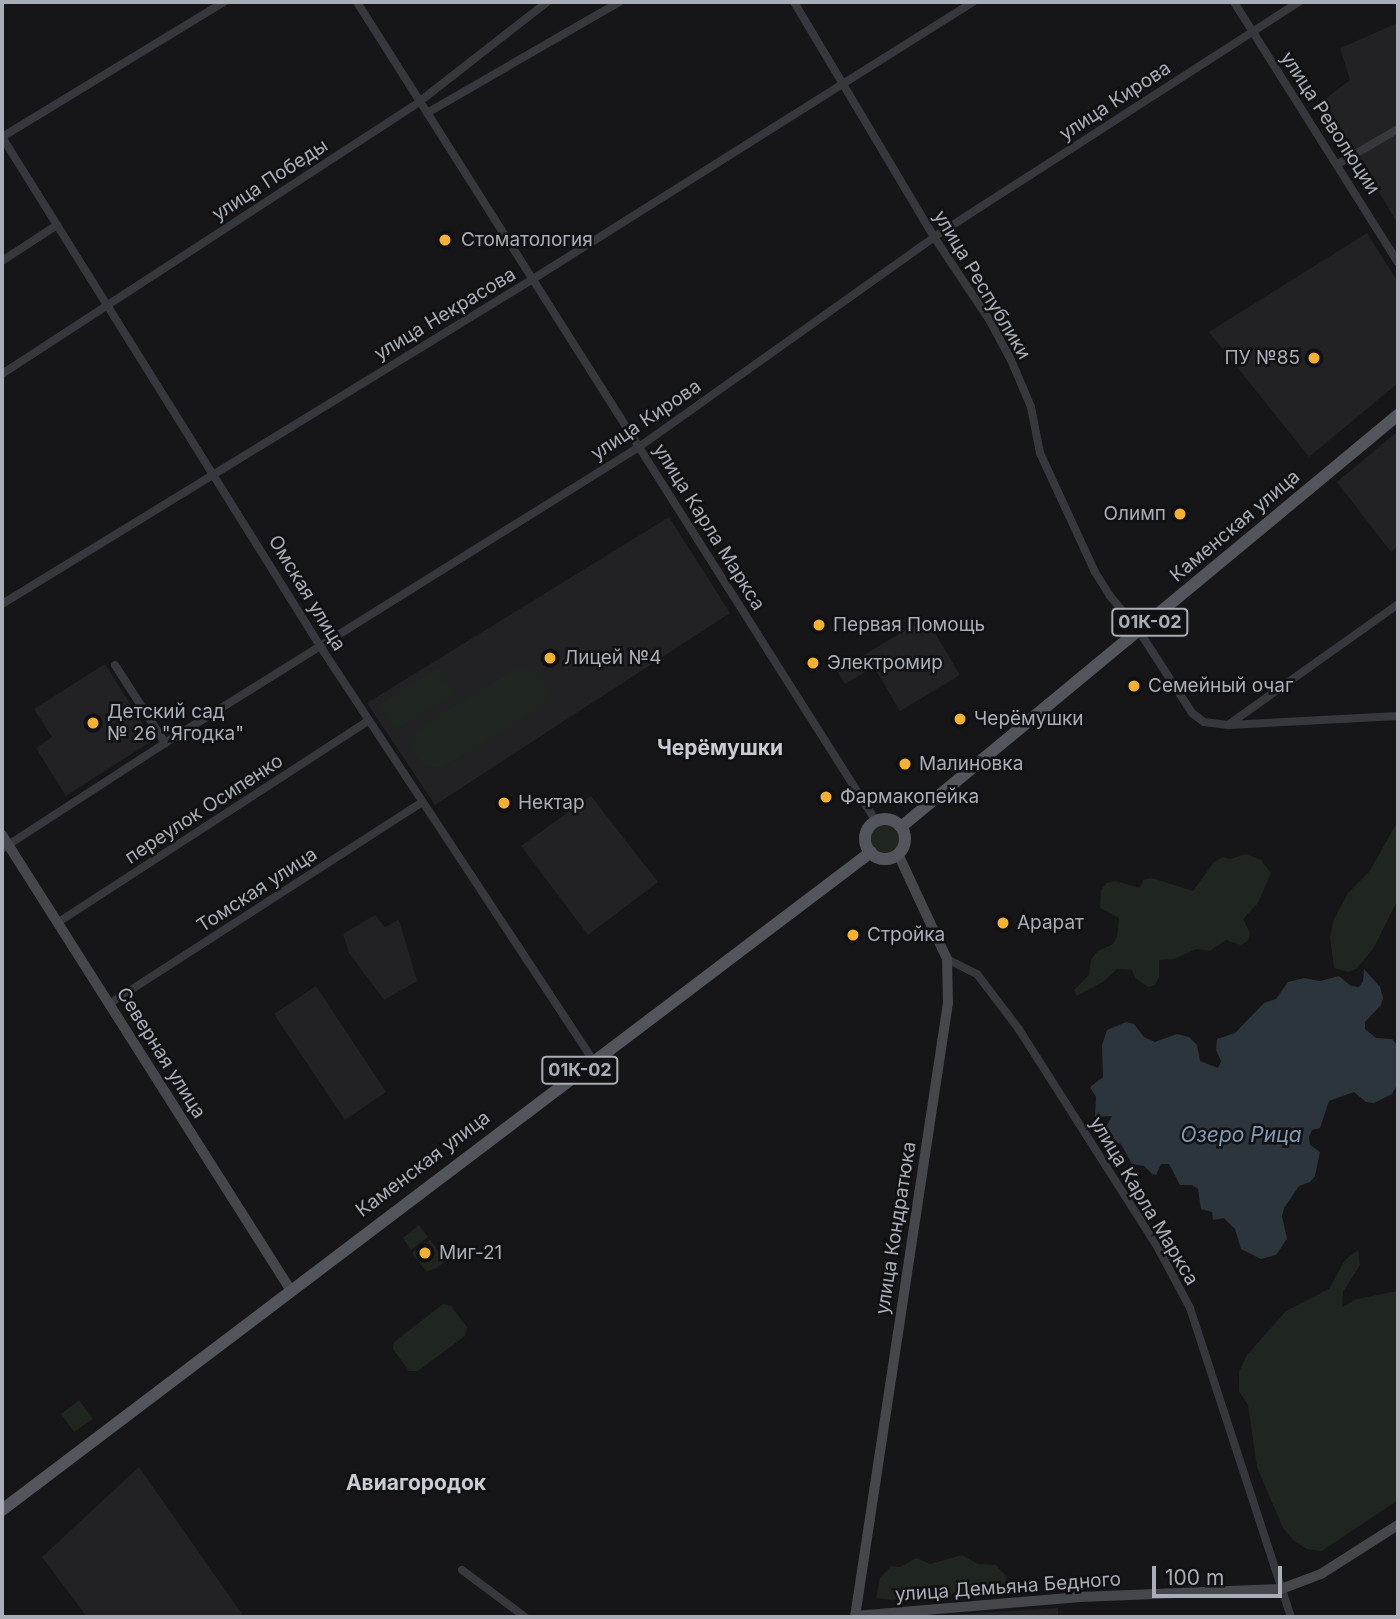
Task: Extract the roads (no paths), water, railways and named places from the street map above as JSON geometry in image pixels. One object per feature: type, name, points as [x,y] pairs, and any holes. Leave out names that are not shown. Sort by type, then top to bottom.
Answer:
[{"type":"main road","name":"Каменская улица","points":[[901,827],[1398,415]]},
{"type":"main road","points":[[887,819],[901,827],[904,844],[898,854],[887,858],[871,852],[866,835],[876,821],[887,819]]},
{"type":"main road","name":"Каменская улица","points":[[2,1510],[290,1289],[871,852]]},
{"type":"street","points":[[2,137],[224,2]]},
{"type":"street","name":"улица Карла Маркса","points":[[357,2],[876,821]]},
{"type":"street","name":"улица Победы","points":[[2,374],[419,102],[547,2]]},
{"type":"street","points":[[427,113],[620,2]]},
{"type":"street","name":"улица Республики","points":[[793,2],[934,237],[990,321],[1011,360],[1031,407],[1040,453],[1095,572],[1110,596],[1139,631],[1192,713],[1204,722],[1228,725],[1398,716]]},
{"type":"street","name":"улица Некрасова","points":[[2,604],[533,279],[973,2]]},
{"type":"street","name":"улица Революции","points":[[1234,2],[1398,262]]},
{"type":"street","name":"улица Кирова","points":[[4,843],[639,447],[934,237],[1299,2]]},
{"type":"street","points":[[1338,164],[1398,129]]},
{"type":"street","name":"Омская улица","points":[[2,137],[368,721],[593,1060]]},
{"type":"street","points":[[2,261],[57,225]]},
{"type":"street","points":[[1228,725],[1398,604]]},
{"type":"street","points":[[115,665],[165,743]]},
{"type":"street","name":"переулок Осипенко","points":[[57,923],[368,721]]},
{"type":"street","name":"Томская улица","points":[[108,1004],[422,802]]},
{"type":"street","name":"Северная улица","points":[[4,843],[290,1289]]},
{"type":"street","name":"улица Кондратюка","points":[[853,1617],[948,1003],[947,959],[898,854]]},
{"type":"street","name":"улица Карла Маркса","points":[[947,959],[977,974],[1018,1028],[1158,1248],[1190,1308],[1291,1617]]},
{"type":"street","name":"улица Демьяна Бедного","points":[[853,1617],[1080,1597],[1281,1589],[1321,1574],[1398,1525]]},
{"type":"street","points":[[463,1570],[525,1617]]},
{"type":"water","name":"Озеро Рица","points":[[1364,969],[1380,987],[1383,998],[1381,1005],[1365,1022],[1365,1029],[1376,1038],[1392,1039],[1397,1045],[1398,1083],[1392,1094],[1374,1103],[1366,1102],[1354,1092],[1329,1101],[1320,1128],[1312,1130],[1309,1137],[1310,1145],[1320,1152],[1315,1176],[1310,1182],[1299,1186],[1284,1208],[1282,1216],[1287,1239],[1276,1255],[1261,1259],[1241,1249],[1235,1229],[1224,1218],[1213,1220],[1212,1212],[1201,1209],[1198,1189],[1192,1185],[1180,1185],[1169,1164],[1161,1164],[1156,1175],[1152,1174],[1144,1166],[1132,1164],[1121,1144],[1107,1138],[1104,1130],[1112,1116],[1095,1117],[1096,1097],[1090,1087],[1103,1077],[1102,1045],[1107,1030],[1126,1022],[1134,1024],[1144,1037],[1155,1042],[1177,1034],[1189,1037],[1197,1045],[1200,1061],[1218,1068],[1221,1061],[1216,1050],[1217,1039],[1235,1033],[1264,1003],[1276,999],[1288,982],[1304,978],[1320,981],[1339,976],[1351,986],[1359,987],[1363,981]]},
{"type":"place","name":"Стоматология","points":[[445,240]]},
{"type":"place","name":"ПУ №85","points":[[1314,358]]},
{"type":"place","name":"Олимп","points":[[1180,514]]},
{"type":"place","name":"Первая Помощь","points":[[819,625]]},
{"type":"place","name":"Лицей №4","points":[[550,658]]},
{"type":"place","name":"Электромир","points":[[813,663]]},
{"type":"place","name":"Семейный очаг","points":[[1134,686]]},
{"type":"place","name":"Черёмушки","points":[[960,719]]},
{"type":"place","name":"Детский сад № 26 \"Ягодка\"","points":[[93,723]]},
{"type":"place","name":"Малиновка","points":[[905,764]]},
{"type":"place","name":"Фармакопейка","points":[[826,797]]},
{"type":"place","name":"Нектар","points":[[504,803]]},
{"type":"place","name":"Арарат","points":[[1003,923]]},
{"type":"place","name":"Стройка","points":[[853,935]]},
{"type":"place","name":"Миг-21","points":[[425,1253]]},
{"type":"district","name":"Черёмушки","points":[[720,748]]},
{"type":"district","name":"Авиагородок","points":[[416,1483]]}]
